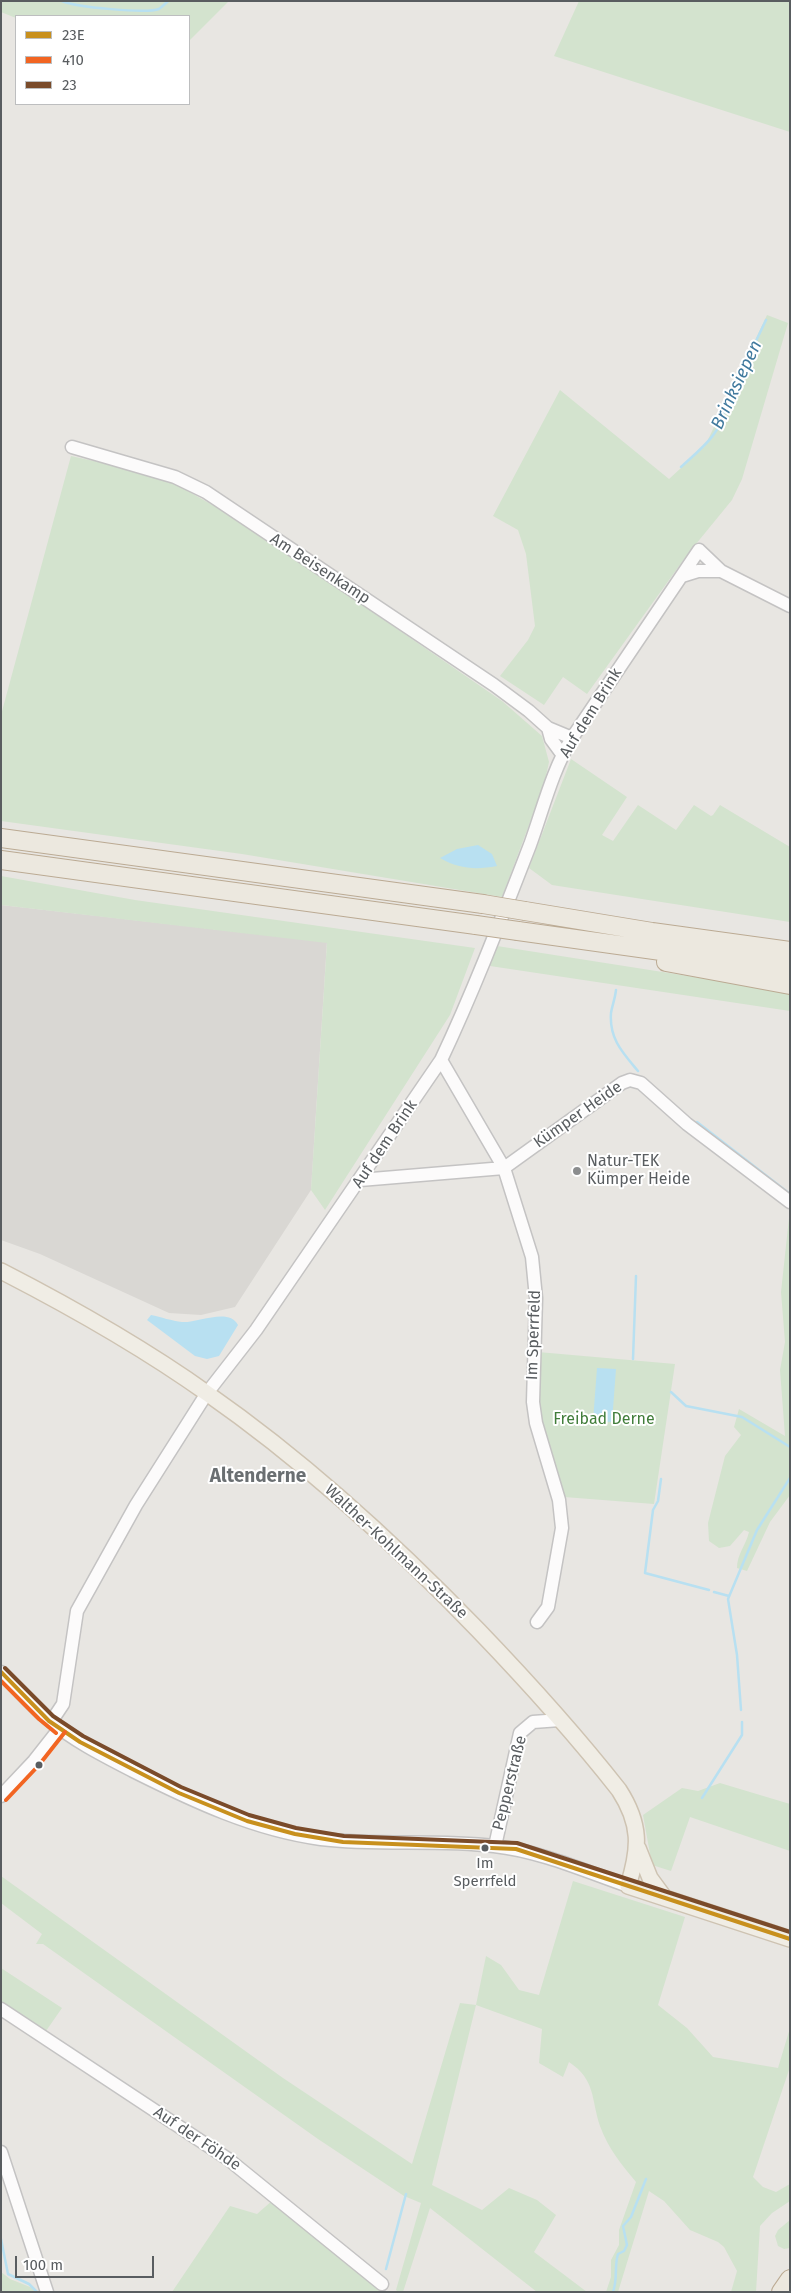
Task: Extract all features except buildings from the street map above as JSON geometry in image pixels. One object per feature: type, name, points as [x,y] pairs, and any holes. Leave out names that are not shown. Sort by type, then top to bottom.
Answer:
[{"type":"highway","points":[[1,838],[483,904],[652,932],[787,950]]},
{"type":"highway","points":[[1,860],[790,969]]},
{"type":"highway","points":[[616,944],[664,962],[790,985]]},
{"type":"highway","points":[[781,2292],[790,2279]]},
{"type":"main road","name":"Walther-Kohlmann-Straße","points":[[1,1271],[110,1329],[207,1393],[280,1446],[398,1550],[503,1656],[607,1775],[626,1802],[635,1823],[638,1847],[628,1886]]},
{"type":"main road","points":[[638,1847],[647,1873],[664,1897]]},
{"type":"main road","points":[[628,1886],[790,1939]]},
{"type":"street","name":"Am Beisenkamp","points":[[72,447],[176,477],[206,492],[494,685],[548,728],[572,738]]},
{"type":"street","name":"Auf dem Brink","points":[[3,1792],[34,1761],[55,1725],[63,1704],[74,1619],[79,1606],[145,1490],[207,1393],[256,1330],[441,1060],[461,1017],[524,859],[562,754],[699,550],[721,571]]},
{"type":"street","points":[[682,576],[698,572],[721,571],[790,606]]},
{"type":"street","name":"Am Beisenkamp","points":[[548,728],[551,739],[562,754]]},
{"type":"street","name":"Im Sperrfeld","points":[[441,1060],[504,1168],[532,1257],[536,1298],[532,1402],[536,1423],[559,1500],[562,1528],[548,1607],[537,1622]]},
{"type":"street","name":"Kümper Heide","points":[[504,1168],[622,1083],[630,1080],[641,1083],[687,1124],[790,1202]]},
{"type":"street","points":[[360,1180],[504,1168]]},
{"type":"street","points":[[1,1672],[55,1725],[104,1755],[179,1794],[240,1819],[319,1839],[351,1842],[495,1846],[525,1852],[628,1886]]},
{"type":"street","name":"Pepperstraße","points":[[495,1846],[520,1733],[533,1722],[560,1720]]},
{"type":"street","name":"Auf der Föhde","points":[[1,2009],[228,2159],[382,2284]]},
{"type":"street","points":[[1,2152],[47,2292]]},
{"type":"shaded area","points":[[1,905],[327,942],[311,1190],[235,1307],[201,1315],[169,1313],[40,1254],[1,1240]]},
{"type":"green space","points":[[1,1],[229,1],[190,40],[190,15],[15,15],[15,18],[1,12]]},
{"type":"green space","points":[[579,1],[790,1],[790,132],[554,56]]},
{"type":"green space","points":[[767,315],[788,323],[742,479],[732,500],[687,555],[587,694],[563,677],[544,705],[500,676],[528,640],[535,626],[526,554],[518,530],[493,516],[560,390],[669,479],[705,446]]},
{"type":"green space","points":[[71,456],[112,465],[177,485],[216,507],[502,701],[542,736],[549,762],[544,785],[502,897],[242,854],[1,821],[1,715]]},
{"type":"green space","points":[[571,759],[627,797],[602,835],[613,841],[638,805],[676,830],[694,805],[711,816],[720,805],[790,847],[790,922],[552,885],[529,868]]},
{"type":"green space","points":[[1,876],[135,900],[475,948],[450,1015],[325,1210],[311,1190],[327,943],[1,905]]},
{"type":"green space","points":[[497,946],[790,992],[790,1011],[490,966]]},
{"type":"green space","points":[[789,1218],[790,1495],[770,1522],[747,1571],[737,1568],[738,1558],[749,1532],[744,1530],[730,1546],[719,1548],[709,1541],[708,1523],[725,1456],[741,1435],[734,1427],[739,1409],[785,1436],[780,1370],[785,1342],[781,1292]]},
{"type":"green space","name":"Freibad Derne","points":[[538,1352],[675,1364],[654,1504],[564,1497],[536,1395]]},
{"type":"green space","points":[[720,1783],[790,1804],[790,1851],[690,1817],[671,1871],[652,1865],[643,1815],[682,1788],[698,1791]]},
{"type":"green space","points":[[1,1876],[283,2078],[412,2164],[460,2003],[476,2005],[432,2185],[482,2210],[509,2188],[537,2200],[556,2215],[534,2252],[587,2292],[537,2292],[430,2208],[403,2292],[398,2292],[396,2290],[421,2203],[404,2196],[318,2139],[43,1944],[36,1944],[42,1934],[1,1903]]},
{"type":"green space","points":[[573,1881],[685,1917],[658,2005],[687,2028],[713,2057],[778,2068],[790,2028],[790,2067],[753,2177],[763,2187],[776,2192],[790,2184],[790,2201],[772,2213],[760,2226],[756,2292],[731,2292],[737,2271],[724,2247],[718,2242],[690,2230],[664,2201],[649,2191],[618,2292],[606,2292],[611,2277],[611,2260],[619,2245],[619,2230],[636,2182],[607,2142],[600,2126],[591,2091],[584,2076],[569,2062],[563,2077],[539,2063],[542,2029],[476,2005],[486,1956],[501,1965],[519,1990],[539,1995]]},
{"type":"green space","points":[[1,1968],[62,2008],[46,2031],[1,2003]]},
{"type":"green space","points":[[273,2200],[381,2289],[380,2292],[172,2292],[230,2206],[257,2214]]},
{"type":"green space","points":[[790,2220],[790,2248],[784,2249],[778,2246],[775,2236],[778,2230]]},
{"type":"green space","points":[[1,2272],[10,2279],[35,2289],[36,2292],[1,2292]]},
{"type":"water","points":[[478,845],[492,854],[497,866],[468,868],[440,858],[457,849]]},
{"type":"water","points":[[151,1315],[182,1322],[221,1316],[234,1320],[238,1325],[219,1356],[207,1359],[195,1356],[147,1320]]},
{"type":"water","points":[[597,1368],[616,1369],[612,1422],[593,1421]]},
{"type":"waterway","points":[[62,1],[95,7],[140,11],[159,9],[168,1]]},
{"type":"waterway","name":"Brinksiepen","points":[[681,467],[702,448],[719,426],[724,408],[766,320]]},
{"type":"waterway","points":[[616,990],[611,1013],[612,1030],[618,1045],[638,1071]]},
{"type":"waterway","points":[[697,1122],[790,1194]]},
{"type":"waterway","points":[[633,1359],[636,1276]]},
{"type":"waterway","points":[[671,1392],[686,1406],[742,1417],[790,1447]]},
{"type":"waterway","points":[[741,1710],[737,1655],[728,1599],[757,1530],[790,1478]]},
{"type":"waterway","points":[[661,1479],[658,1501],[653,1510],[645,1573],[709,1590]]},
{"type":"waterway","points":[[714,1592],[729,1596]]},
{"type":"waterway","points":[[702,1798],[742,1735],[742,1722]]},
{"type":"waterway","points":[[613,2292],[618,2254],[624,2251],[627,2245],[623,2226],[631,2217],[646,2179]]},
{"type":"waterway","points":[[386,2269],[406,2194]]},
{"type":"waterway","points":[[1,2239],[8,2274],[29,2284],[37,2292]]},
{"type":"transit line","name":"23","points":[[5,1668],[53,1716],[83,1736],[181,1787],[249,1815],[296,1828],[344,1836],[517,1843],[790,1932]]},
{"type":"transit line","name":"23E","points":[[1,1672],[49,1721],[80,1742],[179,1793],[247,1821],[295,1834],[343,1842],[516,1849],[790,1939]]},
{"type":"transit line","name":"410","points":[[1,1681],[39,1719],[56,1733]]},
{"type":"transit line","name":"410","points":[[6,1800],[39,1765],[65,1732]]},
{"type":"place","name":"Natur-TEK Kümper Heide","points":[[577,1171]]},
{"type":"place","name":"Im Sperrfeld","points":[[485,1848]]},
{"type":"district","name":"Altenderne","points":[[258,1477]]}]
